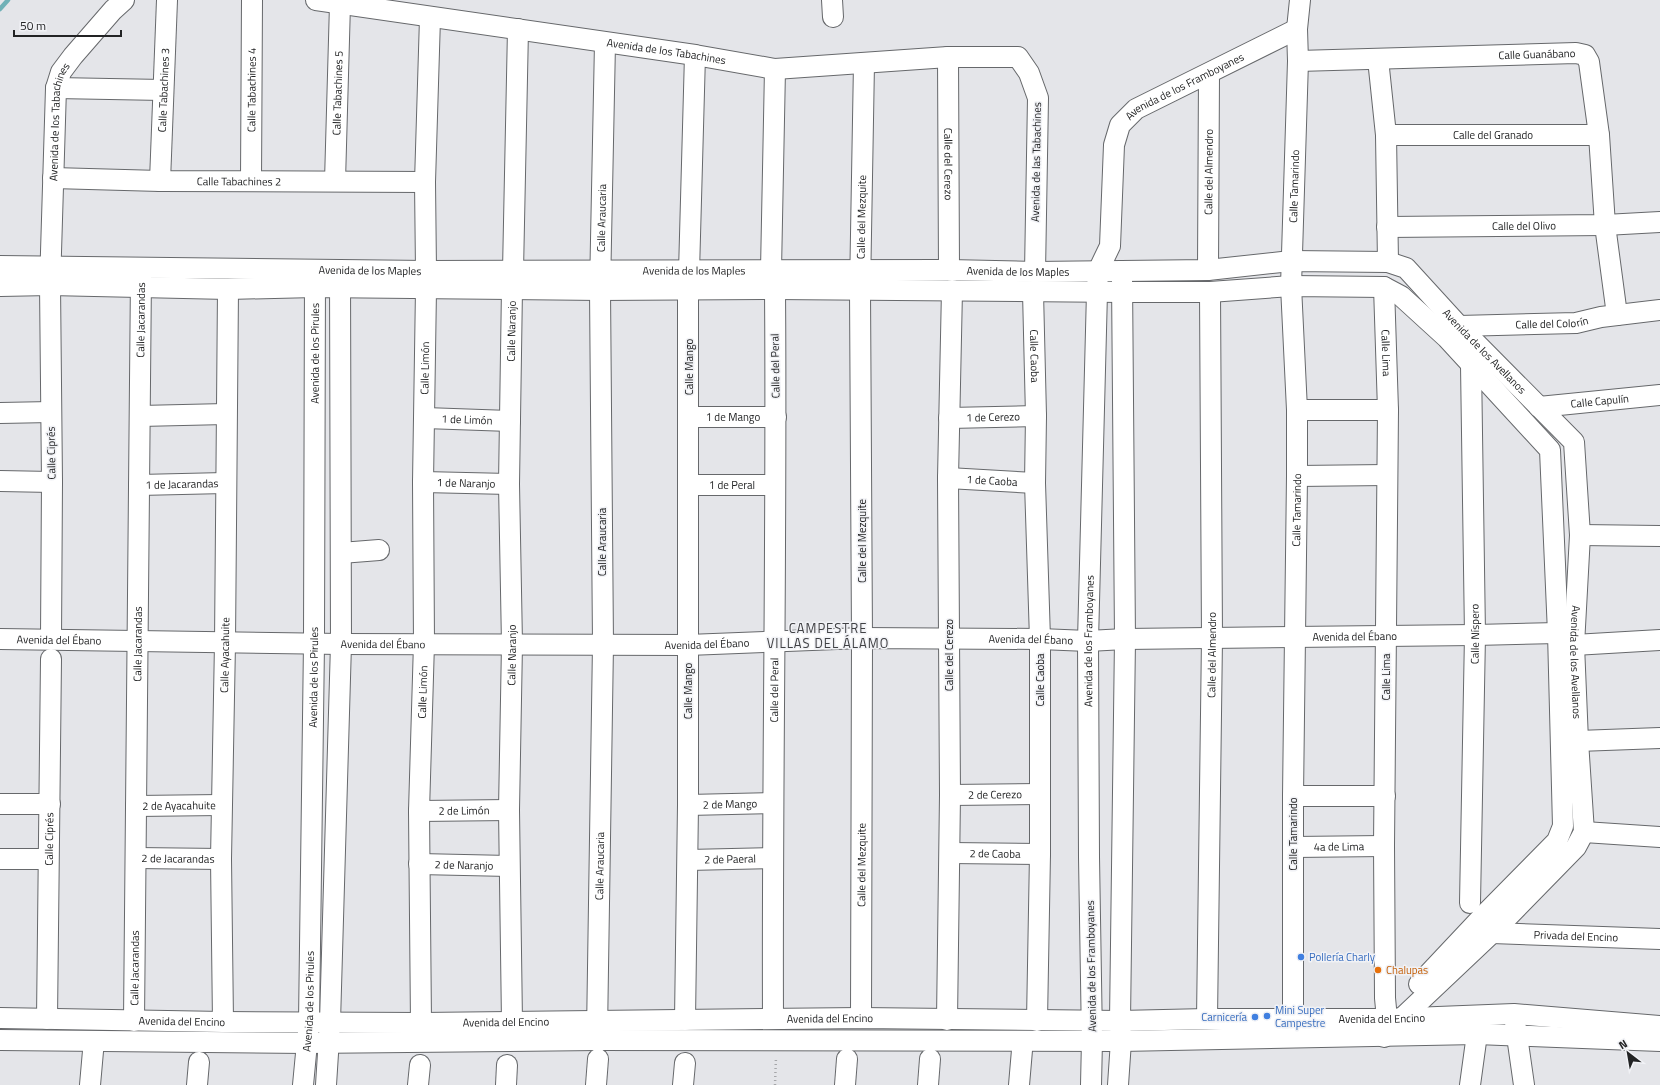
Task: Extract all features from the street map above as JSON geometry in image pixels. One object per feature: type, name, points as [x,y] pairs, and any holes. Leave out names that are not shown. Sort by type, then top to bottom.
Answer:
[{"type":"street","name":"Avenida de los Tabachines","points":[[50,276],[56,88],[61,72],[113,10],[124,0]]},
{"type":"street","name":"Calle Tabachines 3","points":[[160,181],[167,0]]},
{"type":"street","name":"Calle Tabachines 4","points":[[251,180],[252,0]]},
{"type":"street","name":"Avenida de los Tabachines","points":[[316,0],[430,18],[518,29],[605,43],[696,55],[775,69],[948,57],[1018,56]]},
{"type":"street","name":"Calle Tamarindo","points":[[1293,1020],[1293,796],[1297,410],[1291,261],[1298,61],[1297,29],[1300,0]]},
{"type":"street","name":"Calle Tabachines 5","points":[[335,181],[340,4]]},
{"type":"street","name":"Calle Limón","points":[[421,1023],[419,811],[424,643],[423,482],[426,280],[425,182],[430,18]]},
{"type":"street","name":"Calle Naranjo","points":[[512,1022],[509,866],[512,644],[509,484],[518,29]]},
{"type":"street","name":"Avenida de los Framboyanes","points":[[1091,1085],[1092,1040],[1088,641],[1098,271],[1110,246],[1114,145],[1120,125],[1136,109],[1297,29]]},
{"type":"street","name":"Calle Araucaria","points":[[596,1085],[602,644],[600,290],[605,43]]},
{"type":"street","name":"Calle Guanábano","points":[[1298,61],[1576,53],[1585,55],[1589,62],[1599,135],[1605,225],[1617,315]]},
{"type":"street","name":"Calle Mango","points":[[685,1020],[688,860],[689,281],[696,55]]},
{"type":"street","name":"Avenida de las Tabachines","points":[[1018,56],[1029,73],[1038,98],[1035,272]]},
{"type":"street","name":"Calle del Cerezo","points":[[948,57],[949,270]]},
{"type":"street","points":[[1378,59],[1386,136],[1388,262]]},
{"type":"street","name":"Calle del Mezquite","points":[[860,1018],[862,638],[860,291],[864,63]]},
{"type":"street","points":[[771,270],[775,69]]},
{"type":"street","name":"Calle del Almendro","points":[[1208,270],[1209,74]]},
{"type":"street","points":[[56,88],[163,90]]},
{"type":"street","name":"Calle del Granado","points":[[1386,136],[1599,135]]},
{"type":"street","name":"Calle Tabachines 2","points":[[53,178],[160,181],[251,180],[425,182]]},
{"type":"street","name":"Calle del Olivo","points":[[1387,228],[1605,225],[1660,222]]},
{"type":"street","name":"Avenida de los Framboyanes","points":[[1110,246],[1121,271],[1123,292],[1125,639],[1121,1041],[1118,1085]]},
{"type":"street","name":"Avenida de los Maples","points":[[513,280],[600,290],[689,281],[771,270],[949,270],[1035,272],[1208,270],[1291,261],[1388,262]]},
{"type":"street","name":"Avenida de los Avellanos","points":[[1386,1028],[1482,917],[1557,841],[1563,826],[1558,633],[1550,450],[1471,365],[1453,332],[1406,268],[1388,262]]},
{"type":"street","name":"Avenida de los Maples","points":[[0,266],[50,276],[141,288],[228,289],[315,278]]},
{"type":"street","name":"Avenida de los Maples","points":[[0,286],[50,276],[142,268],[315,278],[426,280],[513,280],[601,270],[775,290],[1210,292],[1291,286],[1384,286]]},
{"type":"street","name":"Calle Jacarandas","points":[[134,1020],[142,268]]},
{"type":"street","name":"Calle Ciprés","points":[[47,1019],[52,482],[50,276]]},
{"type":"street","name":"Avenida de los Pirules","points":[[303,1085],[309,1022],[314,643],[315,278]]},
{"type":"street","name":"Avenida de los Pirules","points":[[326,1085],[330,1022],[341,644],[339,278]]},
{"type":"street","name":"Avenida de los Avellanos","points":[[1384,286],[1453,332],[1539,407],[1574,442],[1580,535],[1574,644],[1584,832]]},
{"type":"street","name":"Calle Lima","points":[[1384,286],[1388,410],[1384,846],[1386,1028]]},
{"type":"street","name":"Calle Ayacahuite","points":[[223,1022],[221,859],[225,643],[225,483],[228,289]]},
{"type":"street","name":"Calle del Peral","points":[[772,1019],[776,417],[775,290]]},
{"type":"street","name":"Calle del Cerezo","points":[[947,1020],[950,853],[948,478],[952,290]]},
{"type":"street","name":"Calle Caoba","points":[[1033,292],[1036,416],[1035,483],[1040,639],[1040,854],[1037,1021]]},
{"type":"street","name":"Calle del Almendro","points":[[1207,1019],[1212,638],[1210,292]]},
{"type":"street","name":"Calle del Colorín","points":[[1453,332],[1576,322],[1601,317],[1660,310]]},
{"type":"street","name":"Calle Níspero","points":[[1470,903],[1475,635],[1471,365]]},
{"type":"street","name":"Calle Capulín","points":[[1539,407],[1660,395]]},
{"type":"street","points":[[1297,410],[1388,410]]},
{"type":"street","points":[[0,413],[51,412]]},
{"type":"street","points":[[140,416],[226,414]]},
{"type":"street","name":"1 de Cerezo","points":[[949,418],[1036,416]]},
{"type":"street","name":"1 de Mango","points":[[689,417],[776,417]]},
{"type":"street","name":"1 de Limón","points":[[425,418],[510,421]]},
{"type":"street","points":[[1297,476],[1387,475]]},
{"type":"street","name":"1 de Caoba","points":[[948,478],[1035,483]]},
{"type":"street","points":[[0,481],[52,482]]},
{"type":"street","name":"1 de Naranjo","points":[[423,482],[509,484]]},
{"type":"street","name":"1 de Jacarandas","points":[[140,485],[225,483]]},
{"type":"street","name":"1 de Peral","points":[[689,485],[775,485]]},
{"type":"street","points":[[1580,535],[1660,536]]},
{"type":"street","points":[[341,553],[379,550]]},
{"type":"street","name":"Avenida del Ébano","points":[[0,639],[51,649],[138,640],[225,643],[688,645],[862,638],[1040,639],[1088,641],[1125,639],[1558,633]]},
{"type":"street","points":[[1574,644],[1660,640]]},
{"type":"street","points":[[1578,741],[1660,738]]},
{"type":"street","name":"2 de Cerezo","points":[[950,795],[1040,794]]},
{"type":"street","points":[[1293,796],[1385,796]]},
{"type":"street","name":"2 de Mango","points":[[688,805],[773,803]]},
{"type":"street","points":[[0,804],[50,804]]},
{"type":"street","name":"2 de Ayacahuite","points":[[136,806],[222,805]]},
{"type":"street","name":"2 de Limón","points":[[419,811],[509,810]]},
{"type":"street","points":[[1386,1028],[1497,927],[1576,847],[1584,832],[1660,837]]},
{"type":"street","name":"4a de Lima","points":[[1294,847],[1384,846]]},
{"type":"street","name":"2 de Caoba","points":[[950,853],[1040,854]]},
{"type":"street","name":"2 de Jacarandas","points":[[136,858],[221,859]]},
{"type":"street","name":"2 de Paeral","points":[[688,860],[772,858]]},
{"type":"street","points":[[0,859],[48,859]]},
{"type":"street","name":"2 de Naranjo","points":[[419,864],[509,866]]},
{"type":"street","name":"Privada del Encino","points":[[1497,927],[1660,925]]},
{"type":"street","name":"Privada del Encino","points":[[1497,927],[1660,939]]},
{"type":"street","points":[[1514,1014],[1524,1085]]},
{"type":"street","name":"Avenida del Encino","points":[[0,1040],[329,1043],[597,1050],[777,1040],[1121,1041],[1386,1028],[1514,1014],[1660,1026]]},
{"type":"street","name":"Avenida del Encino","points":[[0,1018],[223,1022],[421,1023],[860,1018],[1037,1021],[1207,1019],[1293,1020],[1477,1034],[1660,1041]]},
{"type":"street","points":[[1470,1085],[1477,1034]]},
{"type":"street","points":[[1019,1085],[1022,1050]]},
{"type":"street","points":[[90,1085],[93,1052]]},
{"type":"street","points":[[845,1085],[847,1059]]},
{"type":"street","points":[[928,1085],[930,1059]]},
{"type":"street","points":[[197,1085],[199,1062]]},
{"type":"street","points":[[683,1085],[685,1063]]},
{"type":"street","points":[[418,1085],[420,1065]]},
{"type":"street","points":[[506,1085],[507,1065]]},
{"type":"path","points":[[775,1085],[777,1040]]},
{"type":"waterway","points":[[0,9],[8,0]]},
{"type":"place","name":"Pollería Charly","points":[[1301,957]]},
{"type":"place","name":"Chalupas","points":[[1378,970]]},
{"type":"place","name":"Mini Super Campestre","points":[[1267,1016]]},
{"type":"place","name":"Carnicería","points":[[1255,1017]]},
{"type":"district","name":"CAMPESTRE VILLAS DEL ÁLAMO","points":[[828,636]]}]
